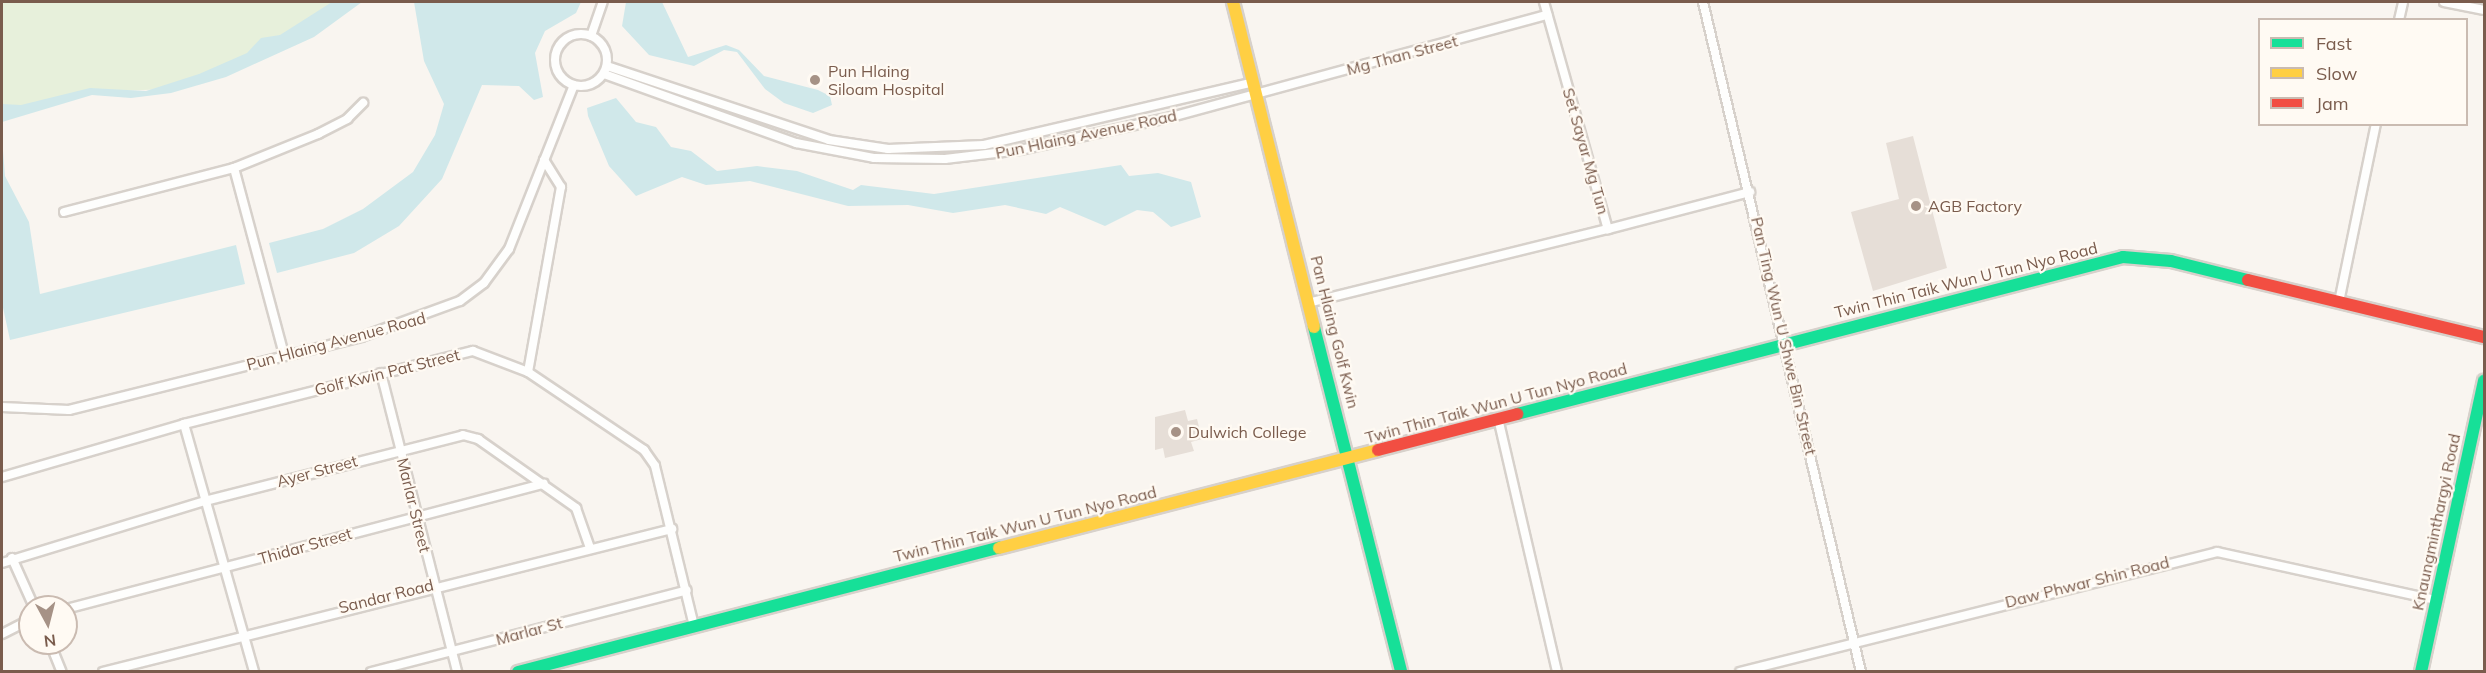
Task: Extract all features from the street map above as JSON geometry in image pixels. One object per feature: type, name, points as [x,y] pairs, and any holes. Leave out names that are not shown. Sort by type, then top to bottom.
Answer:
[{"type":"street","points":[[591,36],[603,2]]},
{"type":"street","name":"Pan Hlaing Golf Kwin","points":[[1233,2],[1312,302],[1401,672]]},
{"type":"street","name":"Set Sayar Mg Tun","points":[[1544,2],[1608,230],[1750,192]]},
{"type":"street","name":"Pan Ting Wun U Shwe Bin Street","points":[[1703,2],[1786,344],[1861,672]]},
{"type":"street","points":[[2399,18],[2403,2]]},
{"type":"street","points":[[2444,2],[2484,10]]},
{"type":"street","name":"Mg Than Street","points":[[1255,89],[1547,15]]},
{"type":"street","points":[[569,36],[591,36],[605,49],[605,70],[591,84],[574,85],[556,68],[555,53],[569,36]]},
{"type":"street","name":"Pun Hlaing Avenue Road","points":[[605,70],[822,138],[888,149],[984,146],[1255,89]]},
{"type":"street","name":"Pun Hlaing Avenue Road","points":[[605,70],[796,143],[874,158],[945,159],[1020,150],[1255,89]]},
{"type":"street","name":"Pun Hlaing Avenue Road","points":[[2,406],[69,410],[412,322],[460,302],[484,283],[509,249],[574,85]]},
{"type":"street","points":[[64,212],[234,168],[318,134],[347,119],[363,103]]},
{"type":"street","points":[[2339,302],[2376,126]]},
{"type":"street","points":[[528,372],[560,208],[561,187],[544,160]]},
{"type":"street","points":[[234,168],[284,355]]},
{"type":"street","points":[[1312,302],[1608,230]]},
{"type":"street","name":"Twin Thin Taik Wun U Tun Nyo Road","points":[[518,672],[2123,257],[2171,261],[2484,337]]},
{"type":"street","name":"Golf Kwin Pat Street","points":[[2,477],[184,424],[473,351],[528,372],[644,450],[656,466],[694,626]]},
{"type":"street","name":"Marlar Street","points":[[381,373],[457,672]]},
{"type":"street","name":"Knaungminthargyi Road","points":[[2421,672],[2484,381]]},
{"type":"street","points":[[1498,418],[1557,672]]},
{"type":"street","points":[[184,424],[254,672]]},
{"type":"street","name":"Ayer Street","points":[[2,563],[12,558],[206,501],[400,449],[463,435],[478,439],[576,508],[590,548]]},
{"type":"street","name":"Thidar Street","points":[[78,606],[225,569],[417,515],[544,484]]},
{"type":"street","name":"Sandar Road","points":[[102,672],[434,584],[672,529]]},
{"type":"street","name":"Daw Phwar Shin Road","points":[[1740,672],[2217,552],[2436,600]]},
{"type":"street","points":[[12,558],[29,595]]},
{"type":"street","name":"Marlar St","points":[[371,672],[687,590]]},
{"type":"street","points":[[2,634],[18,626]]},
{"type":"street","points":[[55,655],[62,672]]},
{"type":"green space","points":[[2,2],[345,2],[274,48],[169,89],[90,92],[2,119]]},
{"type":"water","points":[[332,2],[362,2],[314,37],[226,77],[171,93],[131,98],[92,95],[2,122],[2,104],[21,105],[90,88],[146,91],[199,74],[247,53],[261,38],[280,35]]},
{"type":"water","points":[[414,2],[581,2],[576,13],[545,31],[535,53],[543,97],[534,100],[519,86],[482,85],[442,179],[399,226],[354,253],[277,273],[269,243],[323,229],[363,209],[413,172],[435,135],[444,104],[424,61]]},
{"type":"water","points":[[626,2],[662,2],[688,57],[726,45],[739,50],[764,76],[818,90],[830,96],[832,105],[813,113],[784,103],[765,89],[737,52],[724,50],[694,66],[649,55],[622,26]]},
{"type":"water","points":[[616,98],[636,122],[656,127],[671,147],[691,151],[717,171],[757,166],[797,171],[853,190],[861,185],[934,194],[1121,165],[1129,176],[1158,173],[1191,182],[1201,217],[1171,227],[1153,212],[1137,210],[1105,226],[1060,207],[1046,214],[1005,205],[953,213],[908,205],[848,206],[750,181],[706,185],[682,177],[636,196],[609,166],[588,116],[587,108]]},
{"type":"water","points":[[2,138],[5,176],[29,222],[40,294],[236,245],[245,284],[10,340],[2,303]]},
{"type":"building","points":[[1913,136],[1947,268],[1873,291],[1851,212],[1899,199],[1886,143]]},
{"type":"building","points":[[1185,410],[1188,421],[1197,419],[1202,439],[1191,442],[1194,451],[1165,458],[1163,448],[1155,450],[1155,417]]},
{"type":"traffic: fast","points":[[1517,414],[2123,257],[2171,261],[2248,280]]},
{"type":"traffic: fast","points":[[1314,327],[1401,672]]},
{"type":"traffic: fast","points":[[2421,672],[2484,381]]},
{"type":"traffic: fast","points":[[518,672],[999,548]]},
{"type":"traffic: slow","points":[[1233,2],[1314,327]]},
{"type":"traffic: slow","points":[[999,548],[1378,450]]},
{"type":"traffic: jam","points":[[2248,280],[2484,337]]},
{"type":"traffic: jam","points":[[1378,450],[1517,414]]},
{"type":"place","name":"Pun Hlaing Siloam Hospital","points":[[815,80]]},
{"type":"place","name":"AGB Factory","points":[[1916,206]]},
{"type":"place","name":"Dulwich College","points":[[1176,432]]}]
